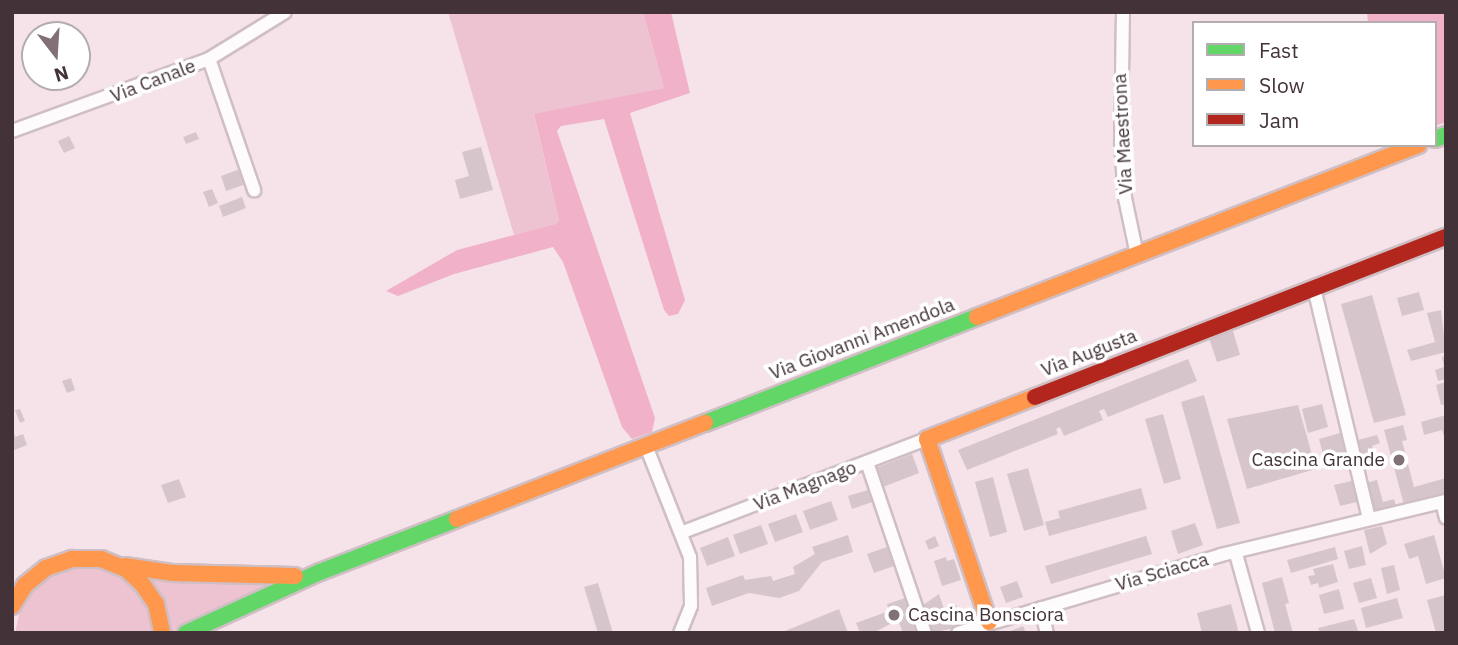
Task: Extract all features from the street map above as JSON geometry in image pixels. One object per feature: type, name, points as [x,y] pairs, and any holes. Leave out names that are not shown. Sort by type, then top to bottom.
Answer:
[{"type":"main road","name":"Via Giovanni Amendola","points":[[186,633],[320,572],[1414,147]]},
{"type":"main road","name":"Via Augusta","points":[[927,439],[1446,237]]},
{"type":"main road","points":[[927,439],[989,622]]},
{"type":"main road","name":"Via Giovanni Amendola","points":[[12,607],[34,576],[59,562],[87,558],[115,564],[254,578],[320,572]]},
{"type":"main road","name":"Via Giovanni Amendola","points":[[115,564],[135,576],[150,594],[162,633]]},
{"type":"street","name":"Via Canale","points":[[12,131],[209,60],[285,12]]},
{"type":"street","name":"Via Maestrona","points":[[1123,12],[1121,144],[1125,198],[1137,254]]},
{"type":"street","points":[[209,60],[254,190]]},
{"type":"street","points":[[1314,288],[1369,519]]},
{"type":"street","name":"Via Magnago","points":[[683,532],[927,439]]},
{"type":"street","points":[[646,446],[683,532],[692,590],[690,612],[680,633]]},
{"type":"street","points":[[867,462],[925,633]]},
{"type":"street","points":[[1444,501],[1446,518]]},
{"type":"street","name":"Via Sciacca","points":[[958,633],[1221,555],[1236,554],[1444,501]]},
{"type":"street","points":[[1236,554],[1258,633]]},
{"type":"street","points":[[1041,608],[1046,633]]},
{"type":"shaded area","points":[[448,12],[643,12],[664,88],[534,115],[559,220],[555,224],[514,235]]},
{"type":"shaded area","points":[[643,12],[671,12],[690,93],[630,113],[685,300],[678,314],[669,316],[664,310],[604,119],[561,126],[557,131],[655,418],[652,432],[632,439],[622,427],[563,262],[553,247],[454,274],[398,296],[386,291],[457,250],[555,224],[559,220],[534,114],[664,88]]},
{"type":"shaded area","points":[[1367,12],[1446,12],[1446,122],[1437,125],[1437,21],[1368,21]]},
{"type":"shaded area","points":[[75,565],[99,566],[121,574],[139,589],[151,609],[156,633],[15,633],[21,606],[33,587],[52,573]]},
{"type":"shaded area","points":[[152,580],[264,587],[178,633],[169,633]]},
{"type":"building","points":[[196,132],[199,139],[186,144],[183,137]]},
{"type":"building","points":[[69,136],[75,148],[64,153],[58,141]]},
{"type":"building","points":[[481,147],[493,190],[460,199],[455,180],[469,176],[462,152]]},
{"type":"building","points":[[240,169],[246,184],[226,191],[221,176]]},
{"type":"building","points":[[212,189],[218,203],[209,207],[203,192]]},
{"type":"building","points":[[242,197],[246,208],[223,217],[219,206]]},
{"type":"building","points":[[1419,292],[1424,310],[1402,316],[1397,298]]},
{"type":"building","points":[[1372,295],[1406,415],[1374,423],[1341,304]]},
{"type":"building","points":[[1441,310],[1446,352],[1411,361],[1407,350],[1435,342],[1427,313]]},
{"type":"building","points":[[1233,331],[1240,355],[1217,362],[1209,338]]},
{"type":"building","points":[[1446,356],[1446,379],[1438,381],[1435,370],[1444,367],[1442,357]]},
{"type":"building","points":[[1188,359],[1197,381],[1108,417],[1104,409],[1099,411],[1103,420],[1064,436],[1060,427],[1056,429],[1058,434],[967,470],[958,450]]},
{"type":"building","points":[[71,378],[75,390],[67,393],[62,381]]},
{"type":"building","points":[[1446,382],[1446,404],[1441,405],[1436,385]]},
{"type":"building","points":[[1204,395],[1240,523],[1217,529],[1181,402]]},
{"type":"building","points":[[1322,404],[1328,427],[1308,433],[1302,409]]},
{"type":"building","points":[[1298,405],[1316,469],[1247,489],[1227,419]]},
{"type":"building","points":[[20,409],[25,421],[20,423],[15,410]]},
{"type":"building","points":[[1163,414],[1181,479],[1164,484],[1145,419]]},
{"type":"building","name":"Cascina Grande","points":[[1446,415],[1446,442],[1442,430],[1424,435],[1421,422]]},
{"type":"building","name":"Cascina Grande","points":[[1403,425],[1407,440],[1402,441],[1414,487],[1446,478],[1446,494],[1404,505],[1384,430]]},
{"type":"building","points":[[13,429],[15,437],[23,434],[27,445],[12,451]]},
{"type":"building","points":[[1340,433],[1346,456],[1325,462],[1319,439]]},
{"type":"building","points":[[1377,435],[1380,443],[1372,446],[1374,453],[1362,456],[1358,440]]},
{"type":"building","points":[[912,454],[919,473],[883,487],[876,468]]},
{"type":"building","points":[[1028,468],[1044,525],[1024,531],[1007,474]]},
{"type":"building","points":[[993,477],[1007,532],[990,537],[975,482]]},
{"type":"building","points":[[179,479],[186,497],[168,503],[161,485]]},
{"type":"building","points":[[1356,480],[1361,501],[1340,506],[1334,485]]},
{"type":"building","points":[[1377,480],[1383,502],[1394,499],[1397,509],[1375,515],[1366,483]]},
{"type":"building","points":[[1141,488],[1147,509],[1049,536],[1045,522],[1060,518],[1058,511]]},
{"type":"building","points":[[868,490],[872,502],[852,509],[848,496]]},
{"type":"building","points":[[831,501],[838,520],[810,530],[803,511]]},
{"type":"building","points":[[796,514],[803,532],[775,542],[768,524]]},
{"type":"building","points":[[1195,523],[1203,545],[1178,554],[1171,531]]},
{"type":"building","points":[[761,525],[768,544],[740,554],[733,535]]},
{"type":"building","points":[[1382,526],[1387,544],[1370,554],[1364,530]]},
{"type":"building","points":[[848,535],[853,552],[822,562],[799,591],[779,598],[749,593],[712,606],[706,588],[743,575],[745,580],[771,576],[773,581],[795,574],[793,567],[815,554],[812,547]]},
{"type":"building","points":[[1434,535],[1446,578],[1426,584],[1418,556],[1409,559],[1404,544]]},
{"type":"building","points":[[935,536],[939,546],[929,550],[925,541]]},
{"type":"building","points":[[1146,536],[1152,554],[1051,584],[1045,566]]},
{"type":"building","points":[[728,537],[735,556],[707,566],[700,548]]},
{"type":"building","points":[[1362,546],[1366,565],[1349,569],[1344,551]]},
{"type":"building","points":[[887,547],[894,566],[874,573],[867,554]]},
{"type":"building","points":[[1335,547],[1338,559],[1291,573],[1287,560]]},
{"type":"building","points":[[946,557],[947,561],[954,559],[961,580],[942,586],[934,561]]},
{"type":"building","points":[[1333,564],[1338,582],[1319,588],[1318,583],[1311,585],[1308,576],[1315,575],[1313,569]]},
{"type":"building","points":[[1394,565],[1400,590],[1387,594],[1381,568]]},
{"type":"building","points":[[1282,577],[1289,603],[1285,604],[1293,633],[1275,633],[1262,583]]},
{"type":"building","points":[[1371,578],[1377,598],[1359,603],[1353,583]]},
{"type":"building","points":[[1017,581],[1023,597],[1006,603],[1000,587]]},
{"type":"building","points":[[598,583],[613,633],[598,633],[584,587]]},
{"type":"building","points":[[1339,589],[1344,609],[1324,614],[1319,595]]},
{"type":"building","points":[[939,594],[944,609],[956,605],[960,615],[972,611],[976,623],[932,633],[923,605]]},
{"type":"building","points":[[1446,595],[1446,633],[1436,633],[1427,600]]},
{"type":"building","name":"Cascina Bonsciora","points":[[905,598],[918,633],[903,633],[898,620],[873,633],[860,633],[856,623],[889,611],[887,604]]},
{"type":"building","points":[[1397,598],[1403,618],[1366,628],[1361,608]]},
{"type":"building","points":[[1231,604],[1239,633],[1202,633],[1197,613]]},
{"type":"building","points":[[839,609],[848,633],[780,633]]},
{"type":"building","points":[[1354,619],[1358,631],[1320,633],[1318,628]]},
{"type":"building","points":[[1023,626],[1026,633],[1006,633]]},
{"type":"traffic: fast","points":[[1437,138],[1446,135]]},
{"type":"traffic: fast","points":[[705,423],[977,317]]},
{"type":"traffic: fast","points":[[186,633],[320,572],[457,519]]},
{"type":"traffic: slow","points":[[977,317],[1414,147]]},
{"type":"traffic: slow","points":[[989,622],[927,439],[1035,397]]},
{"type":"traffic: slow","points":[[457,519],[705,423]]},
{"type":"traffic: slow","points":[[12,606],[25,585],[46,568],[72,559],[101,559],[126,569],[143,585],[156,604],[162,633]]},
{"type":"traffic: slow","points":[[125,566],[173,573],[295,576]]},
{"type":"traffic: jam","points":[[1035,397],[1446,237]]},
{"type":"place","name":"Cascina Grande","points":[[1399,460]]},
{"type":"place","name":"Cascina Bonsciora","points":[[894,615]]}]
